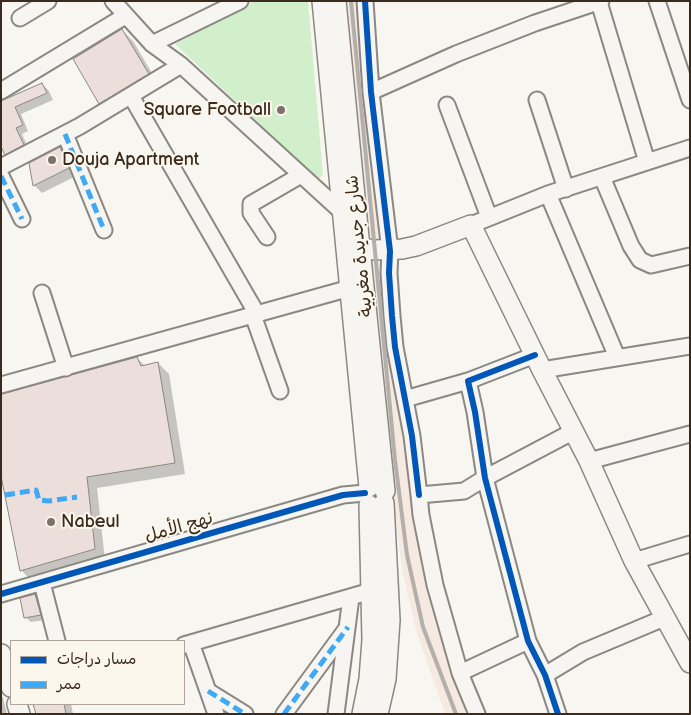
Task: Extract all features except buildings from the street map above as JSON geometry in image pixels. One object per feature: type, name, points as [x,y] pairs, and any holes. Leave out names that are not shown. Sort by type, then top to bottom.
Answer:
[{"type":"main road","name":"شارع جديدة مغربية","points":[[322,1],[350,288],[374,496]]},
{"type":"main road","name":"شارع جديدة مغربية","points":[[336,1],[360,248],[374,496]]},
{"type":"main road","points":[[360,248],[390,251],[416,246],[471,225],[589,461],[634,561],[664,618],[688,656]]},
{"type":"main road","points":[[362,714],[369,679],[372,640],[371,591],[374,496]]},
{"type":"main road","points":[[374,496],[390,620],[386,680],[378,714]]},
{"type":"main road","points":[[3,664],[10,684]]},
{"type":"street","points":[[20,18],[48,1]]},
{"type":"street","points":[[113,1],[152,44],[181,65],[343,213]]},
{"type":"street","points":[[152,44],[240,1]]},
{"type":"street","points":[[365,1],[371,92],[390,251],[389,273],[395,347],[405,399],[421,515],[435,585],[460,673],[477,714]]},
{"type":"street","points":[[657,1],[690,100]]},
{"type":"street","points":[[371,92],[456,54],[535,23],[600,2],[647,162]]},
{"type":"street","points":[[1,91],[125,16]]},
{"type":"street","points":[[1,168],[65,134],[181,65]]},
{"type":"street","points":[[131,96],[255,315],[280,391]]},
{"type":"street","points":[[537,100],[566,189]]},
{"type":"street","points":[[447,105],[489,217]]},
{"type":"street","points":[[65,134],[104,230]]},
{"type":"street","points":[[471,225],[548,194],[690,148]]},
{"type":"street","points":[[267,237],[251,213],[251,204],[301,175]]},
{"type":"street","points":[[1,176],[22,219]]},
{"type":"street","points":[[602,177],[631,246],[640,260],[651,265],[690,256]]},
{"type":"street","points":[[548,194],[617,357]]},
{"type":"street","points":[[1,385],[350,288]]},
{"type":"street","points":[[42,293],[66,368]]},
{"type":"street","points":[[405,399],[538,362],[617,357],[690,346]]},
{"type":"street","points":[[468,381],[475,412],[485,478],[528,642],[545,675],[558,714]]},
{"type":"street","points":[[419,494],[464,491],[574,431]]},
{"type":"street","points":[[589,461],[690,434]]},
{"type":"street","name":"نهج الأمل","points":[[1,594],[344,495],[374,496]]},
{"type":"street","points":[[634,561],[690,544]]},
{"type":"street","points":[[42,583],[57,640]]},
{"type":"street","points":[[216,714],[188,644],[371,591]]},
{"type":"street","points":[[336,714],[351,597]]},
{"type":"street","points":[[545,675],[583,652],[664,618]]},
{"type":"street","points":[[284,714],[348,627]]},
{"type":"street","points":[[460,673],[528,642]]},
{"type":"street","points":[[208,691],[245,714]]},
{"type":"shaded area","points":[[344,1],[357,1],[381,238],[390,364],[407,445],[471,714],[445,714],[416,630],[402,569],[395,513],[372,263],[365,228]]},
{"type":"green space","name":"Square Football","points":[[254,1],[308,1],[323,175],[318,179],[175,44]]},
{"type":"railway","points":[[351,1],[395,460],[407,555],[423,627],[456,714]]},
{"type":"marked path","points":[[65,134],[104,230]]},
{"type":"marked path","points":[[1,176],[22,219]]},
{"type":"marked path","points":[[5,495],[36,490],[39,500],[48,501],[77,497]]},
{"type":"marked path","points":[[284,714],[348,627]]},
{"type":"marked path","points":[[208,691],[245,714]]},
{"type":"cycle path","points":[[365,1],[371,92],[390,251],[389,273],[395,347],[412,436],[419,495]]},
{"type":"cycle path","points":[[535,355],[468,381],[475,412],[485,478],[528,641],[545,675],[558,714]]},
{"type":"cycle path","points":[[1,594],[343,495],[365,493]]},
{"type":"place","name":"Square Football","points":[[281,110]]},
{"type":"place","name":"Douja Apartment","points":[[52,160]]},
{"type":"place","name":"Nabeul","points":[[51,522]]}]
